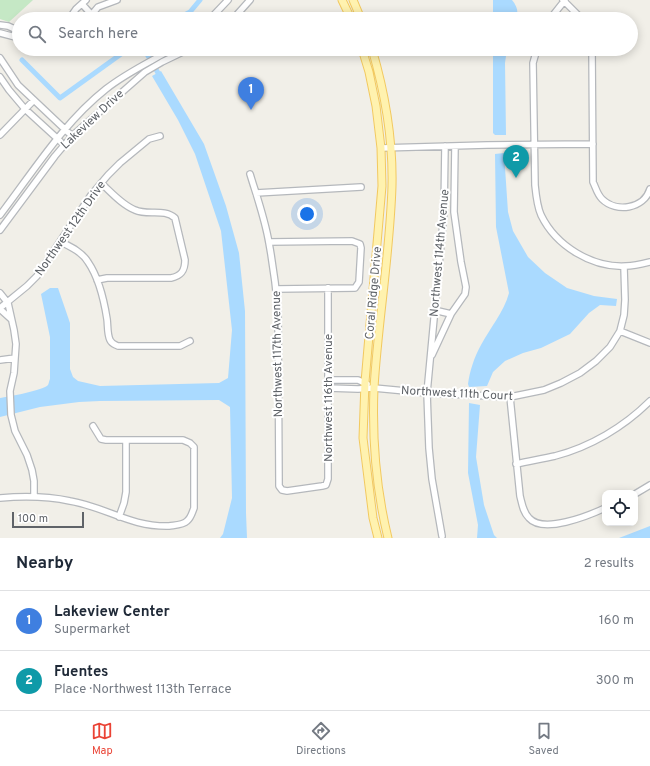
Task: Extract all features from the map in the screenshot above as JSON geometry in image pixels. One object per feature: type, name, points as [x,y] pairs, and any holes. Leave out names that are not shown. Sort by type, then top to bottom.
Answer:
[{"type":"main road","points":[[342,0],[347,12]]},
{"type":"main road","points":[[353,0],[358,12]]},
{"type":"main road","name":"Coral Ridge Drive","points":[[364,56],[376,106],[381,148],[382,186],[365,386],[363,438],[373,518],[378,538]]},
{"type":"main road","name":"Coral Ridge Drive","points":[[374,56],[379,70],[384,97],[391,148],[391,204],[374,388],[374,444],[377,478],[388,538]]},
{"type":"street","points":[[94,12],[98,7],[117,0]]},
{"type":"street","points":[[217,12],[228,0]]},
{"type":"street","points":[[239,12],[250,0]]},
{"type":"street","points":[[555,12],[564,0],[575,12]]},
{"type":"street","points":[[74,12],[84,2],[88,12]]},
{"type":"street","points":[[0,25],[12,28]]},
{"type":"street","points":[[0,33],[12,36]]},
{"type":"street","name":"Lakeview Drive","points":[[0,215],[65,130],[93,100],[107,88],[159,56]]},
{"type":"street","name":"Lakeview Drive","points":[[0,230],[63,145],[72,136],[145,72],[174,56]]},
{"type":"street","points":[[535,56],[533,62],[535,185],[537,201],[542,215],[558,238],[580,256],[593,262],[624,267],[650,262]]},
{"type":"street","points":[[592,56],[594,182],[596,192],[611,206],[622,208],[632,207],[641,202],[649,194],[650,190]]},
{"type":"street","points":[[0,58],[18,85],[72,136]]},
{"type":"street","points":[[0,77],[8,90],[25,109],[63,145]]},
{"type":"street","points":[[0,135],[34,100]]},
{"type":"street","name":"Northwest 12th Drive","points":[[2,305],[37,276],[61,242],[80,211],[101,183],[120,163],[149,139],[160,136]]},
{"type":"street","points":[[381,148],[593,144]]},
{"type":"street","name":"Northwest 114th Avenue","points":[[442,536],[432,479],[429,448],[428,393],[434,310],[444,212],[445,146]]},
{"type":"street","name":"Northwest 114th Avenue","points":[[430,359],[451,314],[465,294],[466,287],[454,212],[455,146]]},
{"type":"street","name":"Northwest 117th Avenue","points":[[250,174],[262,212],[269,242],[278,310],[279,486],[282,490],[287,491],[304,489]]},
{"type":"street","points":[[97,280],[107,278],[171,278],[182,273],[185,266],[185,260],[176,224],[171,214],[144,213],[136,211],[101,183]]},
{"type":"street","points":[[256,193],[361,187]]},
{"type":"street","points":[[444,212],[454,212]]},
{"type":"street","points":[[269,242],[352,241],[360,244],[361,248],[359,282],[355,288],[276,289]]},
{"type":"street","points":[[61,242],[84,257],[89,264],[97,280],[112,343],[118,346],[180,346],[190,341]]},
{"type":"street","name":"Northwest 11th Court","points":[[328,380],[358,380],[365,386],[374,388],[428,393],[510,397],[544,390],[580,373],[596,361],[610,347],[620,331],[624,314],[624,267]]},
{"type":"street","name":"Northwest 116th Avenue","points":[[304,489],[326,485],[327,482],[328,288]]},
{"type":"street","points":[[0,293],[2,305],[11,318],[16,344],[10,391],[12,418],[15,431],[27,455],[32,470],[34,496]]},
{"type":"street","points":[[434,310],[451,314]]},
{"type":"street","points":[[620,331],[650,343]]},
{"type":"street","points":[[0,360],[15,358]]},
{"type":"street","points":[[328,388],[365,386]]},
{"type":"street","points":[[510,397],[520,496],[523,510],[529,519],[537,524],[547,525],[592,514],[602,509]]},
{"type":"street","points":[[516,464],[556,456],[604,437],[623,424],[650,401]]},
{"type":"street","points":[[0,498],[34,496],[70,501],[88,505],[119,517],[143,524],[173,526],[187,522],[192,516],[194,508],[194,447],[190,443],[183,440],[126,441],[101,439],[92,426]]},
{"type":"street","points":[[119,517],[125,498],[126,441]]},
{"type":"street","points":[[638,492],[650,485]]},
{"type":"green space","points":[[0,0],[33,0],[20,12],[12,12],[12,19],[9,22],[0,19]]},
{"type":"water","points":[[493,0],[512,0],[517,9],[517,12],[493,12]]},
{"type":"water","points":[[493,56],[506,56],[506,135],[495,135],[493,133]]},
{"type":"water","points":[[161,71],[204,144],[226,206],[239,253],[245,311],[247,538],[220,538],[223,534],[232,498],[230,407],[219,400],[79,402],[40,407],[0,417],[0,398],[33,391],[48,385],[50,379],[50,337],[41,294],[50,288],[58,288],[70,323],[70,369],[73,377],[78,381],[100,386],[219,383],[228,378],[232,330],[221,231],[195,154],[178,120],[152,76]]},
{"type":"water","points":[[504,153],[508,212],[513,231],[528,257],[545,273],[567,288],[594,296],[617,299],[616,306],[600,305],[589,313],[570,334],[541,348],[523,353],[505,361],[493,372],[487,386],[469,387],[468,384],[470,374],[476,355],[507,300],[509,293],[496,227],[495,154]]},
{"type":"water","points":[[469,403],[480,405],[476,457],[484,505],[494,535],[497,538],[477,538],[478,525],[468,473]]},
{"type":"water","points":[[650,526],[650,538],[619,538]]},
{"type":"waterway","points":[[190,12],[200,0]]},
{"type":"waterway","points":[[22,60],[60,98],[118,56]]},
{"type":"waterway","points":[[148,56],[158,73]]},
{"type":"place","name":"Lakeview Center","points":[[251,110]]},
{"type":"place","name":"Fuentes","points":[[516,178]]}]
